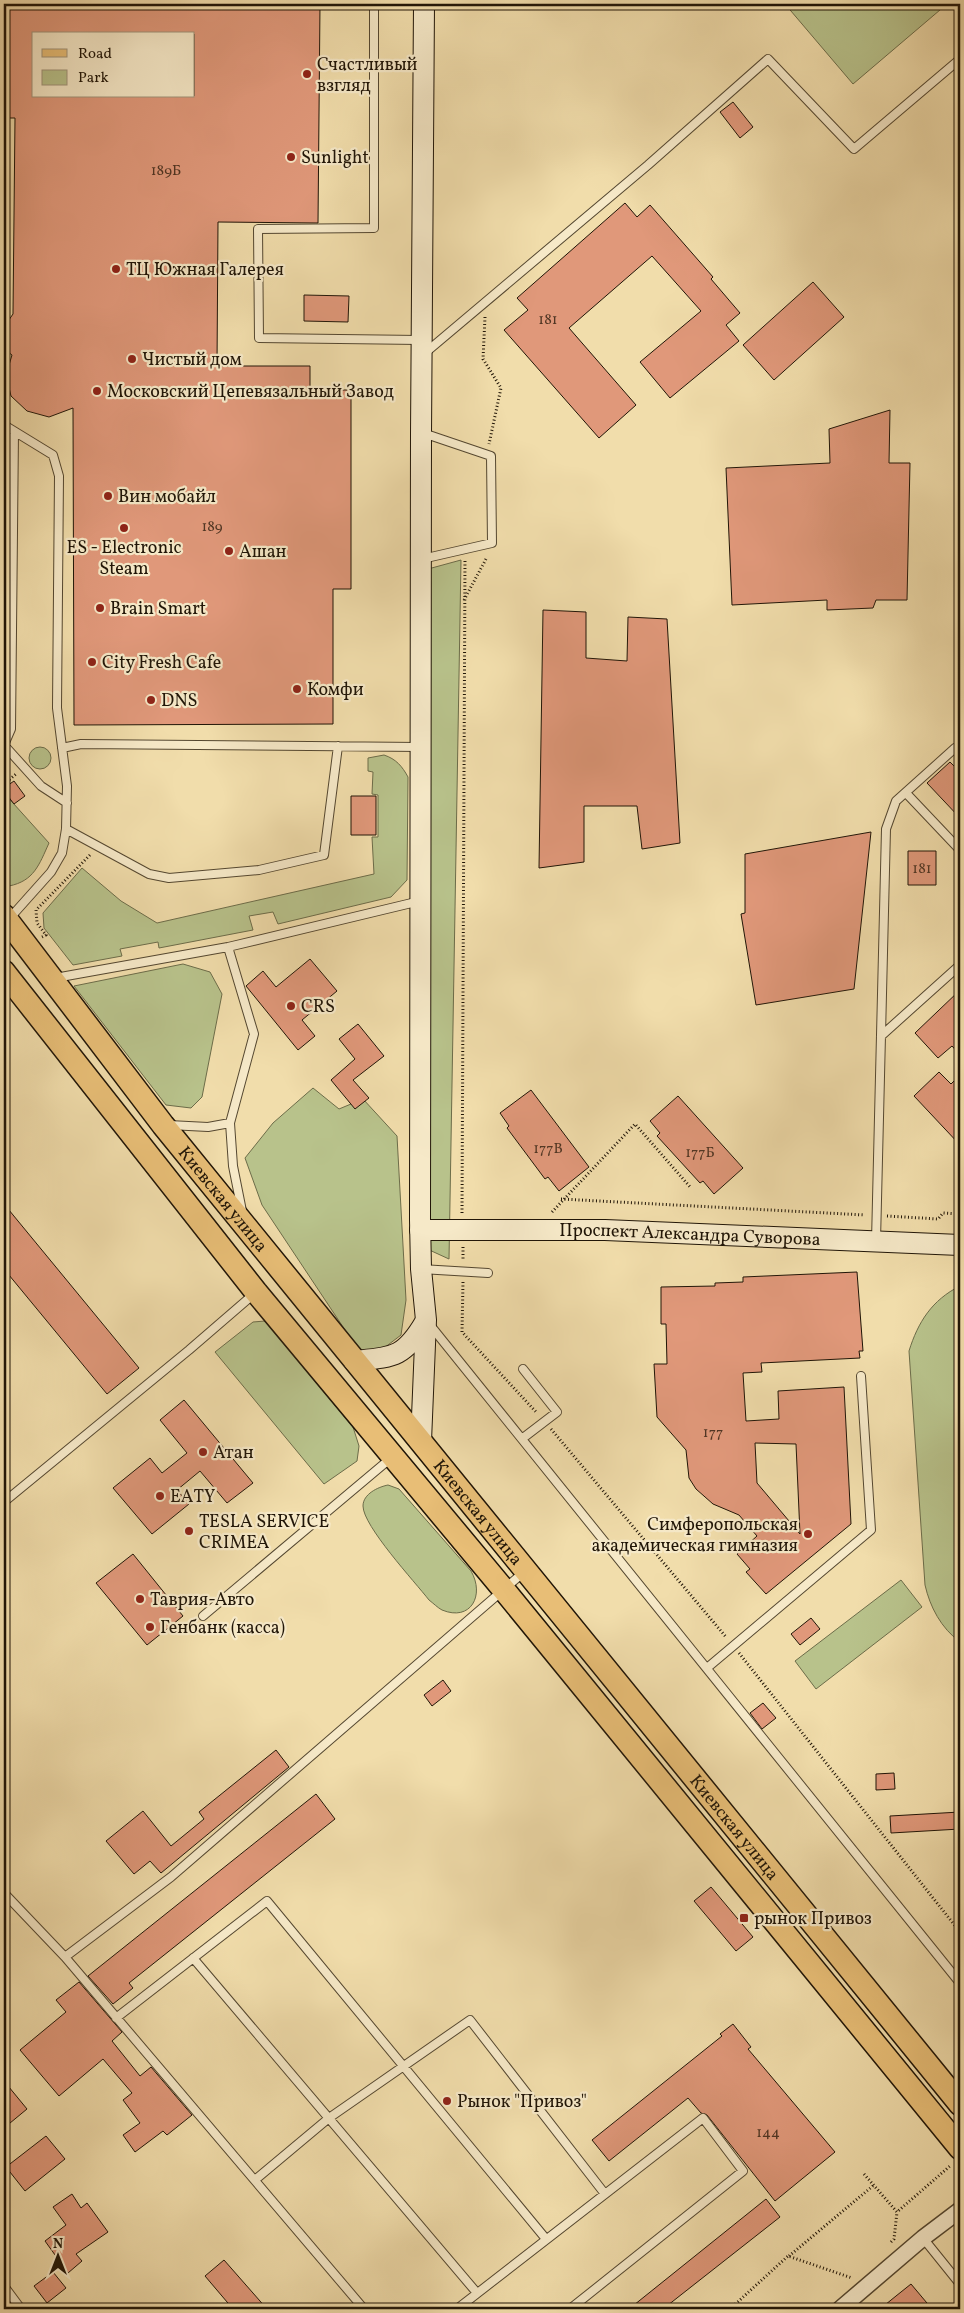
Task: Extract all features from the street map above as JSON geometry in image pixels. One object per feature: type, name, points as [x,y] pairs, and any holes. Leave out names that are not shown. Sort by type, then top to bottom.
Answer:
[{"type":"main road","points":[[421,1441],[426,1320],[421,1269],[420,1230],[421,433],[424,4]]},
{"type":"main road","name":"Киевская улица","points":[[5,920],[245,1226],[960,2104]]},
{"type":"main road","name":"Киевская улица","points":[[4,972],[256,1292],[504,1590],[955,2157]]},
{"type":"main road","name":"Проспект Александра Суворова","points":[[420,1230],[605,1230],[876,1243],[960,1244]]},
{"type":"main road","points":[[354,1361],[380,1359],[402,1353],[414,1342],[426,1320]]},
{"type":"street","points":[[840,2309],[922,2238],[960,2210]]},
{"type":"lane","points":[[374,4],[374,228],[258,229],[260,338],[422,348],[485,302],[648,165],[768,59],[854,149],[960,59]]},
{"type":"lane","points":[[4,425],[53,455],[59,476],[57,708],[67,786],[66,829],[62,853],[51,872],[5,920]]},
{"type":"lane","points":[[14,432],[11,729],[4,745],[41,786],[67,803]]},
{"type":"lane","points":[[421,433],[491,456],[492,543],[422,559]]},
{"type":"lane","points":[[62,748],[81,744],[421,747]]},
{"type":"lane","points":[[66,829],[149,874],[168,878],[259,870],[324,855],[338,746]]},
{"type":"lane","points":[[876,1243],[886,830],[896,801],[955,748],[960,747]]},
{"type":"lane","points":[[906,792],[960,850]]},
{"type":"lane","points":[[51,979],[228,946],[420,901]]},
{"type":"lane","points":[[228,946],[254,1034],[230,1123],[233,1166],[245,1226]]},
{"type":"lane","points":[[881,1036],[960,965]]},
{"type":"lane","points":[[164,1125],[208,1127],[230,1123]]},
{"type":"lane","points":[[421,1269],[488,1273]]},
{"type":"lane","points":[[4,1502],[190,1350],[256,1292]]},
{"type":"lane","points":[[426,1320],[523,1438],[960,1984]]},
{"type":"lane","points":[[523,1368],[557,1412],[523,1438]]},
{"type":"lane","points":[[707,1668],[871,1530],[861,1376]]},
{"type":"lane","points":[[203,1616],[393,1456]]},
{"type":"lane","points":[[65,1957],[170,1877],[525,1571]]},
{"type":"lane","points":[[4,1893],[65,1957],[364,2309]]},
{"type":"lane","points":[[116,2018],[267,1901],[546,2240]]},
{"type":"lane","points":[[193,1958],[477,2293]]},
{"type":"lane","points":[[255,2180],[329,2118],[470,2020],[605,2194]]},
{"type":"lane","points":[[457,2309],[703,2118],[743,2171],[570,2309]]},
{"type":"lane","points":[[922,2238],[960,2284]]},
{"type":"lane","points":[[4,2286],[21,2309]]},
{"type":"path","points":[[485,302],[483,359],[501,388],[486,454]]},
{"type":"path","points":[[465,549],[462,1332],[544,1421],[734,1647],[960,1932]]},
{"type":"path","points":[[464,601],[486,559]]},
{"type":"path","points":[[42,938],[46,935],[37,923],[36,910],[98,846]]},
{"type":"path","points":[[550,1215],[561,1199],[635,1124],[692,1188]]},
{"type":"path","points":[[561,1199],[938,1219],[943,1213],[960,1214]]},
{"type":"path","points":[[887,2246],[894,2240],[897,2212],[955,2157]]},
{"type":"path","points":[[864,2174],[897,2212]]},
{"type":"path","points":[[730,2309],[788,2256],[874,2185]]},
{"type":"path","points":[[788,2256],[851,2279],[858,2272]]},
{"type":"green space","points":[[785,4],[947,4],[853,84]]},
{"type":"green space","points":[[461,560],[449,1259],[425,1248],[428,569]]},
{"type":"green space","points":[[40,747],[48,750],[51,758],[48,766],[40,769],[32,766],[29,758],[32,750]]},
{"type":"green space","points":[[384,755],[398,763],[408,777],[407,880],[391,897],[278,924],[273,912],[249,916],[253,930],[159,948],[158,942],[120,949],[122,956],[73,965],[44,928],[43,913],[82,868],[121,901],[157,923],[374,874],[372,837],[378,837],[378,795],[372,794],[373,772],[368,771],[368,758]]},
{"type":"green space","points":[[4,793],[49,843],[35,871],[24,880],[9,886],[4,880]]},
{"type":"green space","points":[[183,964],[210,972],[222,994],[202,1097],[191,1108],[166,1105],[74,986]]},
{"type":"green space","points":[[313,1088],[339,1109],[363,1099],[397,1136],[406,1300],[401,1335],[384,1348],[359,1351],[262,1205],[245,1158],[273,1123]]},
{"type":"green space","points":[[960,1286],[960,1642],[947,1630],[937,1616],[925,1585],[909,1351],[927,1313],[941,1298]]},
{"type":"green space","points":[[265,1321],[353,1427],[359,1446],[357,1461],[324,1484],[215,1352],[253,1322]]},
{"type":"green space","points":[[388,1485],[399,1489],[471,1571],[475,1580],[476,1597],[468,1609],[452,1613],[442,1610],[429,1600],[371,1527],[365,1515],[364,1502],[372,1492]]},
{"type":"green space","points":[[901,1580],[922,1607],[816,1689],[795,1661]]},
{"type":"building","points":[[4,4],[320,4],[318,223],[218,222],[217,366],[310,366],[310,390],[351,390],[351,589],[333,589],[333,724],[74,725],[73,408],[49,417],[27,411],[11,396],[6,375],[12,355],[4,349],[4,327],[13,314],[15,118],[4,118]]},
{"type":"building","points":[[733,102],[753,127],[740,138],[720,112]]},
{"type":"building","points":[[625,203],[637,217],[650,205],[713,277],[711,279],[740,313],[726,325],[739,341],[670,398],[640,362],[701,311],[652,256],[569,328],[636,405],[599,438],[504,330],[528,310],[517,298]]},
{"type":"building","points":[[813,282],[844,317],[774,380],[743,345]]},
{"type":"building","points":[[304,295],[349,296],[348,322],[304,321]]},
{"type":"building","points":[[890,410],[889,463],[910,463],[907,600],[876,600],[873,608],[827,610],[827,600],[732,605],[726,468],[830,463],[829,429]]},
{"type":"building","points":[[543,610],[586,612],[586,658],[627,661],[628,617],[667,619],[680,843],[642,849],[637,806],[584,806],[584,862],[539,868]]},
{"type":"building","points":[[950,762],[960,772],[960,818],[927,783]]},
{"type":"building","points":[[14,781],[25,796],[14,804],[4,791],[4,788]]},
{"type":"building","points":[[351,796],[376,796],[376,835],[351,835]]},
{"type":"building","points":[[871,832],[854,989],[756,1005],[741,914],[745,913],[745,854]]},
{"type":"building","points":[[908,851],[936,851],[936,885],[908,885]]},
{"type":"building","name":"CRS","points":[[310,959],[337,991],[302,1020],[315,1036],[298,1050],[246,986],[263,971],[276,987]]},
{"type":"building","points":[[960,990],[960,1055],[952,1046],[938,1058],[915,1033]]},
{"type":"building","points":[[358,1024],[384,1056],[353,1080],[369,1098],[355,1109],[331,1080],[355,1059],[339,1039]]},
{"type":"building","points":[[939,1072],[951,1084],[960,1075],[960,1145],[914,1096]]},
{"type":"building","points":[[531,1090],[589,1167],[559,1191],[548,1177],[545,1179],[507,1128],[509,1126],[500,1113]]},
{"type":"building","points":[[678,1096],[743,1168],[714,1194],[703,1181],[700,1183],[657,1136],[660,1133],[650,1121]]},
{"type":"building","points":[[4,1204],[139,1368],[107,1394],[4,1269]]},
{"type":"building","points":[[857,1272],[863,1351],[859,1351],[860,1358],[761,1363],[762,1372],[743,1373],[746,1421],[779,1419],[778,1391],[844,1387],[851,1524],[766,1594],[746,1572],[750,1569],[737,1554],[757,1536],[739,1515],[713,1504],[696,1489],[689,1478],[686,1450],[657,1417],[654,1364],[667,1364],[666,1324],[661,1324],[661,1287],[715,1286],[715,1283],[743,1282],[743,1277]],"holes":[[[755,1443],[796,1444],[800,1534],[757,1483]]]},
{"type":"building","points":[[184,1400],[253,1483],[227,1503],[200,1471],[177,1490],[189,1504],[152,1534],[113,1488],[150,1458],[162,1473],[187,1453],[160,1420]]},
{"type":"building","name":"Таврия-Авто","points":[[133,1554],[183,1616],[147,1645],[96,1583]]},
{"type":"building","points":[[811,1618],[820,1629],[800,1645],[791,1634]]},
{"type":"building","points":[[443,1680],[451,1691],[432,1706],[424,1695]]},
{"type":"building","points":[[763,1703],[776,1718],[762,1729],[750,1713]]},
{"type":"building","points":[[276,1750],[289,1767],[161,1873],[150,1861],[134,1874],[106,1841],[143,1811],[171,1846],[204,1819],[199,1812]]},
{"type":"building","points":[[894,1773],[895,1789],[876,1790],[876,1774]]},
{"type":"building","points":[[316,1794],[335,1819],[129,1983],[133,1988],[113,2004],[88,1976]]},
{"type":"building","points":[[960,1812],[960,1829],[891,1833],[890,1816]]},
{"type":"building","points":[[711,1887],[753,1937],[736,1951],[694,1901]]},
{"type":"building","points":[[79,1982],[122,2032],[112,2041],[140,2076],[151,2067],[192,2115],[167,2135],[163,2131],[135,2152],[123,2135],[140,2123],[123,2100],[132,2093],[103,2059],[59,2096],[20,2050],[66,2012],[56,2000]]},
{"type":"building","points":[[733,2024],[751,2047],[748,2049],[835,2152],[775,2201],[707,2115],[701,2113],[688,2098],[609,2161],[592,2140],[722,2036],[720,2034]]},
{"type":"building","points":[[4,2081],[27,2109],[4,2128]]},
{"type":"building","points":[[46,2136],[65,2159],[25,2191],[6,2167]]},
{"type":"building","points":[[72,2194],[81,2208],[87,2203],[108,2232],[76,2254],[82,2261],[68,2273],[45,2241],[66,2225],[53,2207]]},
{"type":"building","points":[[766,2199],[780,2217],[663,2309],[629,2309]]},
{"type":"building","points":[[224,2260],[267,2309],[233,2309],[205,2276]]},
{"type":"building","points":[[53,2272],[66,2288],[47,2303],[34,2286]]},
{"type":"building","points":[[911,2284],[932,2309],[880,2309],[896,2296]]},
{"type":"place","name":"Счастливый взгляд","points":[[307,74]]},
{"type":"place","name":"Sunlight","points":[[291,157]]},
{"type":"place","name":"ТЦ Южная Галерея","points":[[116,269]]},
{"type":"place","name":"Чистый дом","points":[[132,359]]},
{"type":"place","name":"Московский Цепевязальный Завод","points":[[97,391]]},
{"type":"place","name":"Вин мобайл","points":[[108,496]]},
{"type":"place","name":"ES - Electronic Steam","points":[[124,528]]},
{"type":"place","name":"Ашан","points":[[229,551]]},
{"type":"place","name":"Brain Smart","points":[[100,608]]},
{"type":"place","name":"City Fresh Cafe","points":[[92,662]]},
{"type":"place","name":"Комфи","points":[[297,689]]},
{"type":"place","name":"DNS","points":[[151,700]]},
{"type":"place","name":"CRS","points":[[291,1006]]},
{"type":"place","name":"Атан","points":[[203,1452]]},
{"type":"place","name":"EАTY","points":[[160,1496]]},
{"type":"place","name":"TESLA SERVICE CRIMEA","points":[[189,1531]]},
{"type":"place","name":"Симферопольская академическая гимназия","points":[[808,1534]]},
{"type":"place","name":"Таврия-Авто","points":[[140,1599]]},
{"type":"place","name":"Генбанк (касса)","points":[[150,1627]]},
{"type":"place","name":"рынок Привоз","points":[[744,1918]]},
{"type":"place","name":"Рынок \"Привоз\"","points":[[447,2101]]}]
